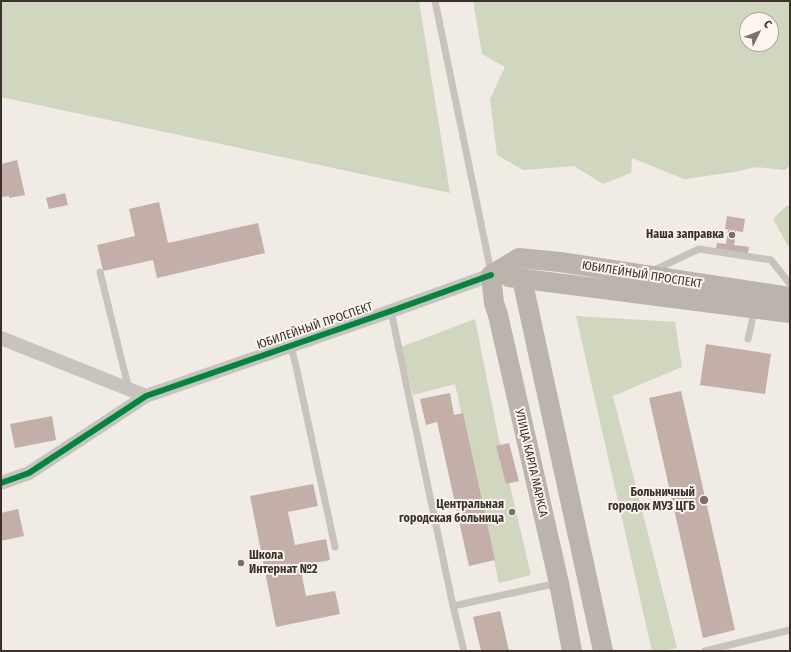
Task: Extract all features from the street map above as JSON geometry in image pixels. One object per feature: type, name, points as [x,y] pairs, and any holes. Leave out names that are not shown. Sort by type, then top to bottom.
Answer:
[{"type":"main road","name":"ЮБИЛЕЙНЫЙ ПРОСПЕКТ","points":[[491,274],[519,258],[560,262],[790,297]]},
{"type":"main road","points":[[491,274],[790,313]]},
{"type":"main road","name":"УЛИЦА КАРЛА МАРКСА","points":[[491,274],[494,303],[500,323],[559,583],[572,651]]},
{"type":"main road","points":[[522,279],[603,651]]},
{"type":"street","name":"ЮБИЛЕЙНЫЙ ПРОСПЕКТ","points":[[1,483],[29,473],[146,396],[391,311],[491,274]]},
{"type":"street","points":[[1,338],[146,396]]},
{"type":"lane","points":[[436,1],[491,274]]},
{"type":"lane","points":[[643,275],[699,249],[771,260],[790,284]]},
{"type":"lane","points":[[100,272],[129,390]]},
{"type":"lane","points":[[748,339],[754,309]]},
{"type":"lane","points":[[391,311],[453,606],[464,651]]},
{"type":"lane","points":[[291,346],[298,371],[335,548]]},
{"type":"lane","points":[[453,606],[559,583]]},
{"type":"lane","points":[[706,651],[790,630]]},
{"type":"green space","points":[[1,1],[419,1],[450,193],[1,97]]},
{"type":"green space","points":[[473,1],[790,1],[790,165],[785,170],[756,167],[735,172],[684,179],[632,158],[631,173],[603,184],[574,166],[523,170],[497,155],[490,99],[505,67],[482,54]]},
{"type":"green space","points":[[790,205],[790,246],[788,246],[773,219],[786,206]]},
{"type":"green space","points":[[576,316],[675,322],[682,367],[613,396],[677,648],[652,651]]},
{"type":"green space","points":[[475,319],[498,435],[531,575],[499,583],[455,384],[413,395],[401,347]]},
{"type":"building","points":[[17,160],[25,195],[9,198],[9,196],[1,197],[1,164]]},
{"type":"building","points":[[65,193],[68,205],[49,209],[46,198]]},
{"type":"building","points":[[159,202],[168,243],[258,223],[265,253],[157,278],[153,260],[103,271],[97,245],[135,236],[129,209]]},
{"type":"building","points":[[727,216],[745,219],[743,232],[725,229]]},
{"type":"building","points":[[728,230],[736,231],[734,245],[749,247],[747,258],[715,254],[717,243],[726,244]]},
{"type":"building","points":[[706,344],[771,354],[765,394],[700,385]]},
{"type":"building","points":[[681,391],[735,630],[703,638],[649,398]]},
{"type":"building","points":[[450,393],[454,415],[463,413],[495,560],[469,566],[437,422],[426,425],[420,399]]},
{"type":"building","points":[[52,416],[56,440],[15,448],[10,424]]},
{"type":"building","points":[[509,443],[519,481],[506,484],[496,446]]},
{"type":"building","points":[[313,484],[318,506],[288,512],[295,545],[326,539],[330,560],[300,566],[306,596],[335,591],[340,614],[276,627],[250,496]]},
{"type":"building","points":[[18,509],[24,536],[1,541],[1,513]]},
{"type":"building","points":[[500,611],[509,651],[481,651],[473,617]]},
{"type":"cycle path","points":[[1,483],[29,473],[146,396],[491,275]]},
{"type":"place","name":"Наша заправка","points":[[732,235]]},
{"type":"place","name":"Больничный городок МУЗ ЦГБ","points":[[704,500]]},
{"type":"place","name":"Центральная городская больница","points":[[512,512]]},
{"type":"place","name":"Школа Интернат №2","points":[[241,563]]}]
